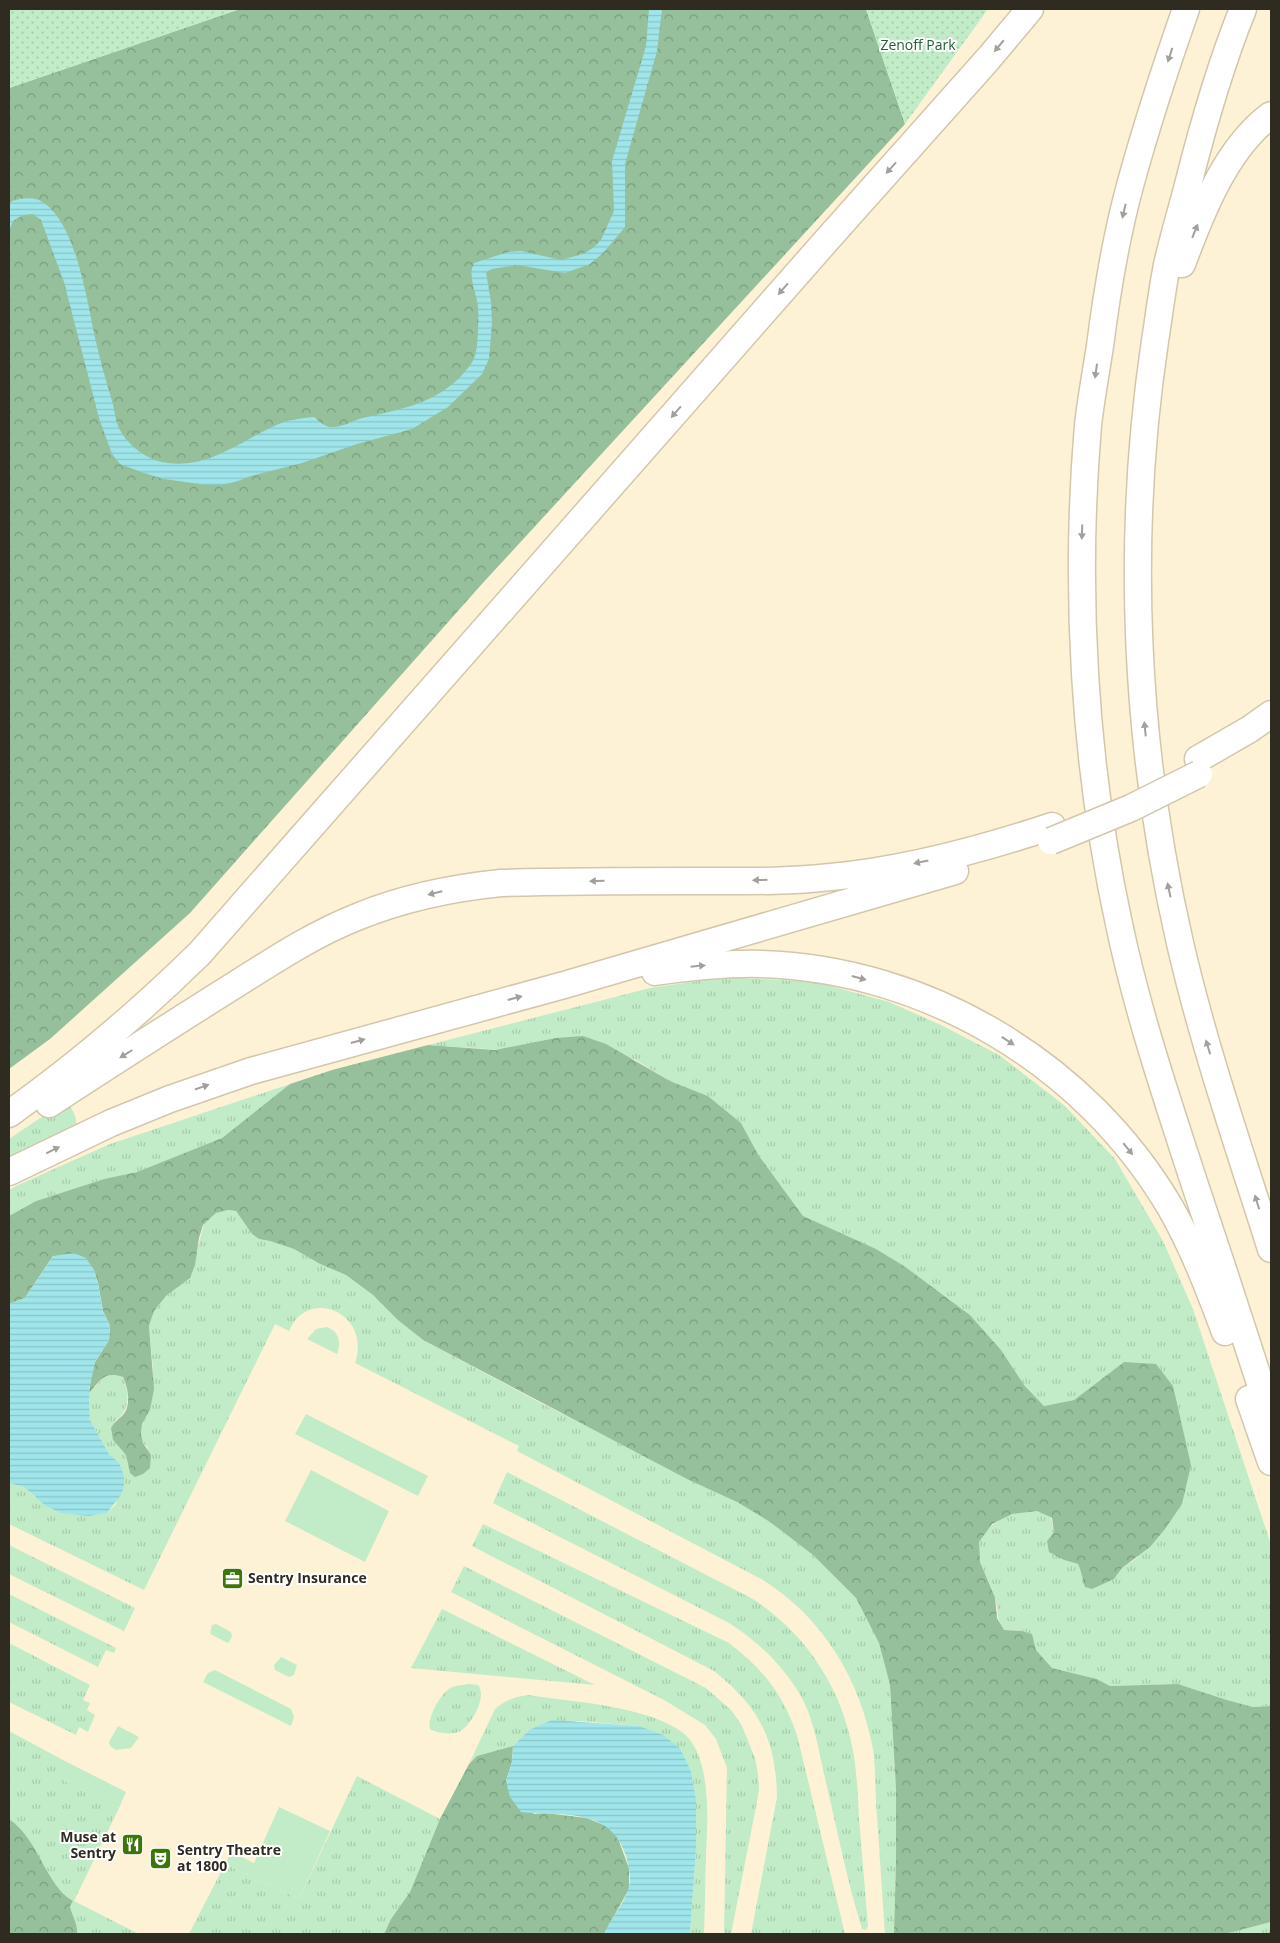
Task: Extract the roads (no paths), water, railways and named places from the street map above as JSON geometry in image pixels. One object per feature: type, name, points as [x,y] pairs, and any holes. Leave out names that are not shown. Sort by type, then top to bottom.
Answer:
[{"type":"highway","points":[[9,1114],[78,1061],[155,996],[200,954],[989,58],[1030,9]]},
{"type":"highway","points":[[1186,9],[1130,184],[1112,265],[1102,330],[1089,422],[1081,563],[1087,699],[1093,763],[1107,860],[1118,923],[1131,974],[1164,1089],[1271,1418]]},
{"type":"highway","points":[[1243,9],[1203,123],[1167,267],[1150,377],[1142,449],[1138,528],[1139,628],[1144,720],[1157,827],[1180,942],[1190,984],[1271,1249]]},
{"type":"highway","points":[[1150,377],[1163,356],[1180,270],[1206,204],[1233,157],[1250,135],[1271,115]]},
{"type":"highway","points":[[1199,766],[1271,714]]},
{"type":"highway","points":[[9,1172],[111,1123],[209,1085],[304,1056],[564,985],[902,886],[1051,833],[1120,799],[1271,733]]},
{"type":"highway","points":[[9,1129],[313,937],[356,917],[414,898],[468,886],[500,883],[778,880],[830,877],[880,870],[946,857],[1051,833]]},
{"type":"highway","points":[[564,985],[598,985],[651,973],[719,964],[794,966],[848,975],[894,987],[965,1016],[1008,1041],[1080,1095],[1107,1122],[1145,1169],[1169,1206],[1188,1240],[1202,1272],[1271,1462]]},
{"type":"water","points":[[649,9],[662,9],[657,51],[625,164],[625,227],[603,253],[590,264],[565,273],[517,265],[492,269],[486,272],[492,323],[489,359],[482,374],[448,407],[412,429],[357,444],[302,463],[222,485],[207,485],[164,479],[120,464],[112,454],[99,418],[64,282],[41,220],[33,214],[23,215],[13,221],[9,231],[9,205],[12,201],[28,198],[37,199],[56,214],[65,230],[80,269],[117,423],[129,442],[147,456],[161,462],[184,464],[214,456],[284,422],[314,417],[326,426],[335,427],[362,418],[406,408],[430,398],[452,385],[474,359],[477,346],[478,318],[472,279],[474,263],[508,252],[521,251],[561,260],[583,254],[601,240],[614,211],[612,161],[646,46]]},
{"type":"water","points":[[74,1253],[86,1258],[94,1270],[103,1311],[110,1326],[109,1340],[95,1362],[89,1391],[90,1420],[109,1454],[119,1463],[124,1476],[124,1486],[121,1495],[107,1513],[89,1516],[61,1513],[46,1506],[24,1487],[9,1483],[9,1304],[25,1298],[53,1256]]},
{"type":"water","points":[[552,1720],[639,1726],[663,1735],[680,1748],[691,1771],[696,1799],[696,1849],[690,1934],[604,1934],[623,1902],[629,1886],[628,1864],[619,1840],[609,1829],[597,1821],[583,1817],[521,1812],[510,1797],[506,1781],[512,1762],[513,1746],[529,1730]]},
{"type":"place","name":"Sentry Insurance","points":[[232,1578]]},
{"type":"place","name":"Muse at Sentry","points":[[132,1845]]},
{"type":"place","name":"Sentry Theatre at 1800","points":[[161,1858]]},
{"type":"park label","name":"Zenoff Park","points":[[918,45]]}]
